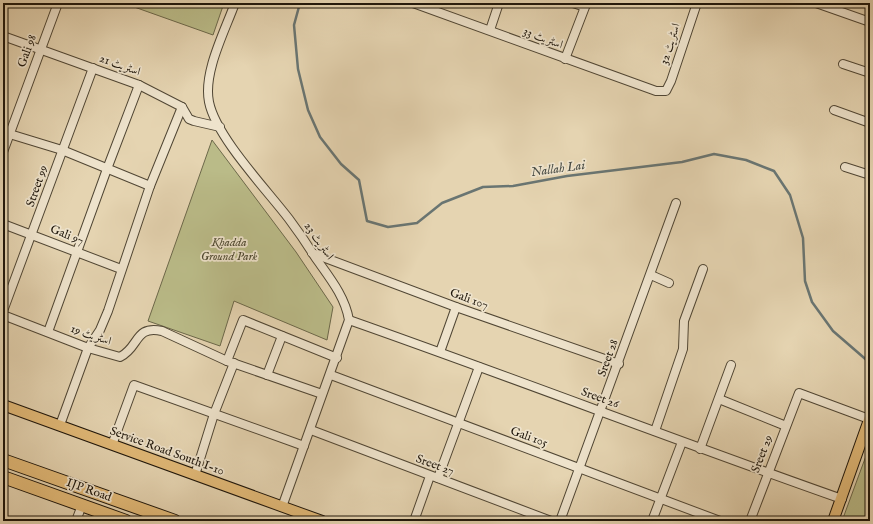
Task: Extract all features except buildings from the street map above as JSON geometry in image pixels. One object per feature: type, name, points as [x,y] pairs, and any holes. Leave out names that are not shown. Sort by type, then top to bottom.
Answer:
[{"type":"highway","name":"IJP Road","points":[[3,460],[175,521]]},
{"type":"highway","name":"IJP Road","points":[[3,477],[126,521]]},
{"type":"main road","name":"Service Road South I-10","points":[[3,405],[322,521]]},
{"type":"main road","points":[[833,521],[870,418]]},
{"type":"street","name":"Gali 98","points":[[3,152],[6,133],[58,3]]},
{"type":"street","name":"اسٹریٹ 23","points":[[235,3],[210,70],[209,102],[214,117],[230,144],[289,220],[336,287],[347,309],[349,320]]},
{"type":"street","name":"اسٹریٹ 33","points":[[413,3],[656,92],[666,91]]},
{"type":"street","points":[[490,30],[499,3]]},
{"type":"street","points":[[565,59],[585,7],[573,3]]},
{"type":"street","name":"اسٹریٹ 32","points":[[666,91],[697,3]]},
{"type":"street","points":[[816,3],[870,22]]},
{"type":"street","name":"اسٹریٹ 21","points":[[3,36],[139,85],[182,107],[189,118],[194,121],[220,127]]},
{"type":"street","points":[[843,64],[870,73]]},
{"type":"street","name":"Street 99","points":[[3,311],[93,68]]},
{"type":"street","points":[[48,332],[139,85]]},
{"type":"street","points":[[60,425],[88,348],[100,330],[150,186],[182,107]]},
{"type":"street","points":[[834,110],[870,123]]},
{"type":"street","points":[[6,133],[62,150],[150,186]]},
{"type":"street","points":[[846,167],[870,175]]},
{"type":"street","name":"Sreet 28","points":[[560,521],[619,364],[676,203]]},
{"type":"street","name":"Gali 97","points":[[3,224],[121,269]]},
{"type":"street","name":"Gali 107","points":[[312,253],[456,307],[619,364]]},
{"type":"street","points":[[654,432],[683,349],[684,321],[703,269]]},
{"type":"street","points":[[651,275],[669,283]]},
{"type":"street","points":[[440,352],[456,307]]},
{"type":"street","name":"اسٹریٹ 19","points":[[3,315],[88,348],[120,357],[128,353],[141,333],[150,329],[162,331],[231,362]]},
{"type":"street","points":[[195,475],[243,320],[337,358]]},
{"type":"street","points":[[282,506],[322,394],[331,375],[349,320]]},
{"type":"street","name":"Sreet 26","points":[[349,320],[601,411],[700,449],[842,499]]},
{"type":"street","points":[[267,375],[282,336]]},
{"type":"street","points":[[231,362],[322,394]]},
{"type":"street","points":[[700,449],[731,365]]},
{"type":"street","points":[[414,521],[459,424],[479,367]]},
{"type":"street","name":"Gali 105","points":[[331,375],[720,521]]},
{"type":"street","points":[[112,445],[134,385],[304,446]]},
{"type":"street","name":"Sreet 29","points":[[750,521],[798,395],[801,393],[870,418]]},
{"type":"street","points":[[718,399],[786,426]]},
{"type":"street","name":"Sreet 27","points":[[310,430],[551,521]]},
{"type":"street","points":[[652,521],[682,442]]},
{"type":"street","points":[[76,521],[82,505]]},
{"type":"green space","points":[[123,3],[224,3],[213,35]]},
{"type":"green space","name":"Khadda Ground Park","points":[[212,140],[296,252],[333,307],[327,340],[234,301],[220,346],[148,321]]},
{"type":"green space","points":[[870,445],[870,521],[842,521]]},
{"type":"waterway","name":"Nallah Lai","points":[[300,3],[294,25],[298,69],[308,110],[320,137],[341,164],[359,180],[367,221],[388,227],[417,223],[442,203],[483,187],[513,186],[567,176],[682,162],[714,154],[746,160],[774,171],[790,195],[803,238],[805,281],[812,302],[833,331],[870,363]]}]
